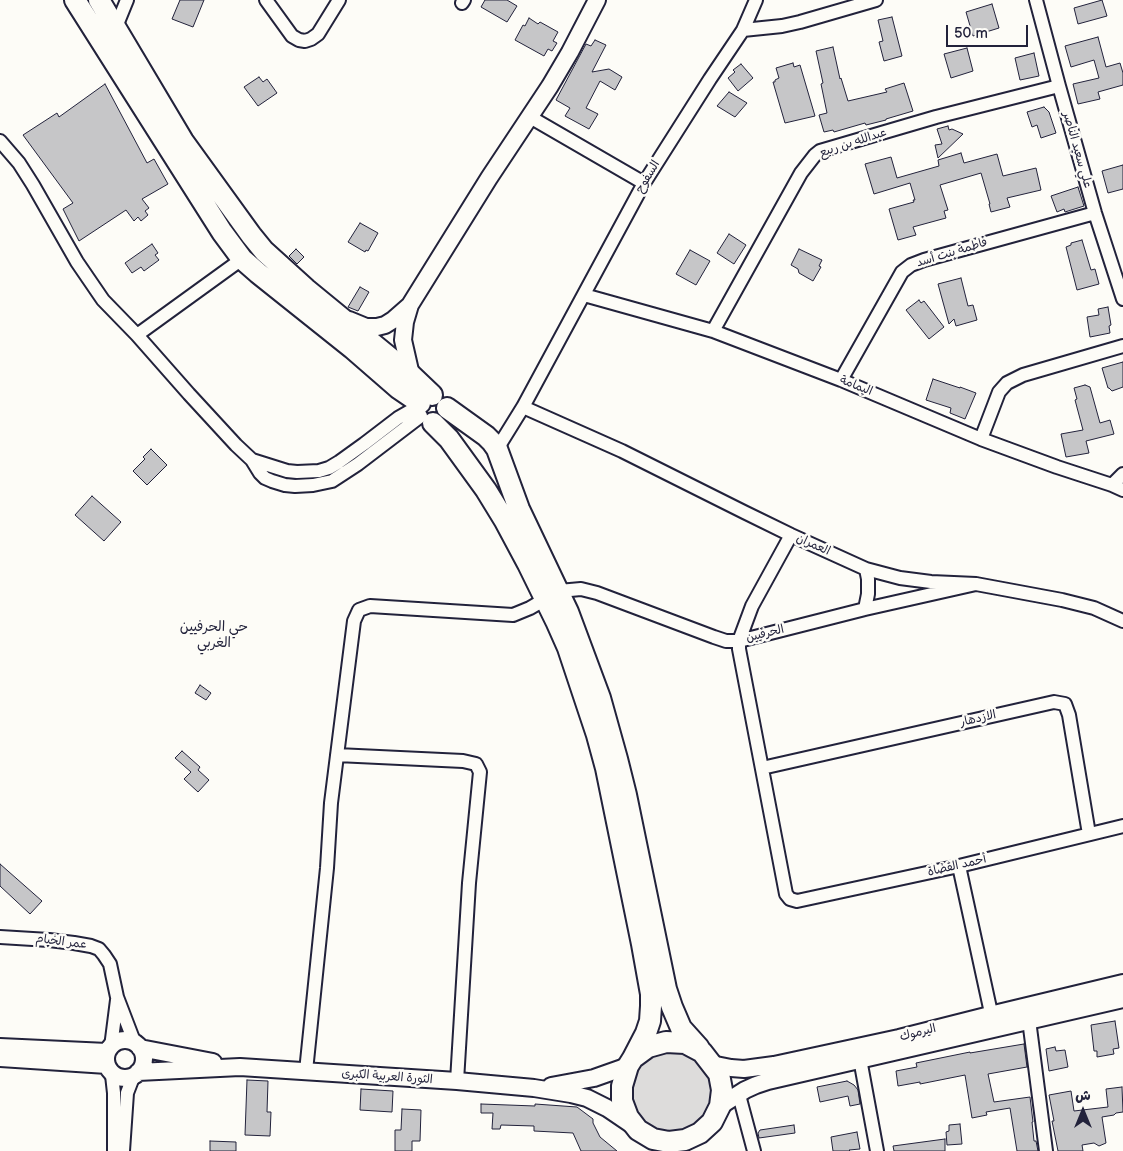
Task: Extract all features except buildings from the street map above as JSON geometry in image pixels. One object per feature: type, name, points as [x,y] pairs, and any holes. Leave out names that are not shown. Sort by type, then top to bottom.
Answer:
[{"type":"main road","points":[[75,0],[222,232],[242,258],[398,388],[429,408],[492,443],[552,595],[556,621],[570,655],[604,760],[642,944],[651,994],[650,1021],[622,1086],[622,1101],[628,1117],[653,1140],[669,1142],[685,1140],[700,1133],[716,1114]]},
{"type":"main road","points":[[100,0],[183,141],[251,235],[264,251],[300,284],[411,375],[449,439],[486,490],[528,564],[568,612],[594,680],[611,734],[626,795],[666,989],[681,1028],[719,1074],[722,1090],[716,1114],[705,1137],[702,1151]]},
{"type":"main road","points":[[463,458],[464,444],[472,438],[492,443]]},
{"type":"main road","points":[[463,458],[477,466],[486,464],[493,458],[492,443]]},
{"type":"main road","points":[[631,1062],[648,1047],[666,1042],[685,1043],[707,1058]]},
{"type":"street","points":[[116,27],[128,0]]},
{"type":"street","points":[[266,0],[292,36],[304,41],[318,34],[339,0]]},
{"type":"street","points":[[411,375],[403,340],[404,322],[410,305],[570,52],[597,0]]},
{"type":"street","name":"السفوح","points":[[492,443],[523,407],[644,183],[743,30],[756,0]]},
{"type":"street","points":[[743,30],[800,22],[876,0]]},
{"type":"street","name":"علي سعيد الناصر","points":[[1036,0],[1095,213],[1123,299]]},
{"type":"street","name":"عبدالله بن ربيع","points":[[713,331],[801,173],[815,154],[936,117],[1059,86]]},
{"type":"street","points":[[530,117],[644,183]]},
{"type":"street","points":[[0,141],[19,163],[88,281],[103,300],[252,460],[292,472],[319,471],[339,462],[398,418],[429,408]]},
{"type":"street","name":"فاطمة بنت أسد","points":[[841,380],[902,272],[912,265],[924,260],[1095,213]]},
{"type":"street","points":[[136,335],[242,258]]},
{"type":"street","name":"اليمامة","points":[[584,295],[713,331],[841,380],[981,439],[1118,488]]},
{"type":"street","points":[[340,317],[366,327],[377,327],[393,320],[410,305]]},
{"type":"street","points":[[981,439],[999,392],[1008,383],[1023,375],[1123,346]]},
{"type":"street","name":"العمران","points":[[523,407],[622,451],[791,535],[866,569],[900,578],[931,582],[976,584],[1062,600],[1094,608],[1123,621]]},
{"type":"street","points":[[1118,488],[1123,474]]},
{"type":"street","points":[[762,768],[739,641],[752,606],[791,535]]},
{"type":"street","points":[[865,609],[868,594],[866,569]]},
{"type":"street","name":"الحرفيين","points":[[552,595],[574,589],[590,591],[714,637],[726,641],[739,641],[865,609],[976,584]]},
{"type":"street","points":[[306,1071],[327,868],[331,803],[354,621],[360,610],[370,606],[514,615],[552,595]]},
{"type":"street","name":"الازدهار","points":[[762,768],[1054,702],[1065,704],[1069,714],[1089,834]]},
{"type":"street","points":[[337,755],[463,761],[476,764],[480,772],[469,882],[457,1081]]},
{"type":"street","name":"أحمد القضاة","points":[[762,768],[786,894],[790,899],[797,901],[958,866],[1123,826]]},
{"type":"street","points":[[958,866],[992,1021]]},
{"type":"street","name":"عمر الخيام","points":[[0,937],[74,943],[92,946],[99,950],[110,964],[117,997],[137,1046]]},
{"type":"street","name":"اليرموك","points":[[716,1114],[739,1095],[756,1085],[768,1081],[860,1059],[1123,984]]},
{"type":"street","name":"عمر الخيام","points":[[114,1151],[114,1093],[109,1058],[117,997]]},
{"type":"street","name":"اليرموك","points":[[707,1058],[732,1068],[744,1069],[774,1065],[899,1038],[992,1021],[1029,1020],[1123,998]]},
{"type":"street","points":[[1029,1020],[1046,1151]]},
{"type":"street","points":[[123,1151],[127,1093],[132,1080],[142,1067],[143,1054],[137,1046],[129,1041],[116,1042],[109,1058],[114,1075],[120,1078],[127,1078],[138,1072]]},
{"type":"street","name":"الثورة العربية الكبرى","points":[[137,1046],[240,1067]]},
{"type":"street","points":[[0,1047],[109,1058]]},
{"type":"street","points":[[0,1058],[109,1058]]},
{"type":"street","points":[[860,1059],[877,1151]]},
{"type":"street","name":"الثورة العربية الكبرى","points":[[534,1088],[594,1078],[631,1062]]},
{"type":"street","name":"الثورة العربية الكبرى","points":[[138,1072],[240,1067],[534,1088],[587,1098],[607,1108],[653,1140]]},
{"type":"street","points":[[739,1095],[754,1151]]},
{"type":"shaded area","points":[[671,1048],[687,1051],[700,1060],[709,1073],[712,1089],[709,1105],[700,1118],[687,1127],[671,1130],[655,1127],[642,1118],[633,1105],[630,1089],[633,1073],[642,1060],[655,1051]]},
{"type":"district","name":"حي الحرفيين الغربي","points":[[214,636]]}]
